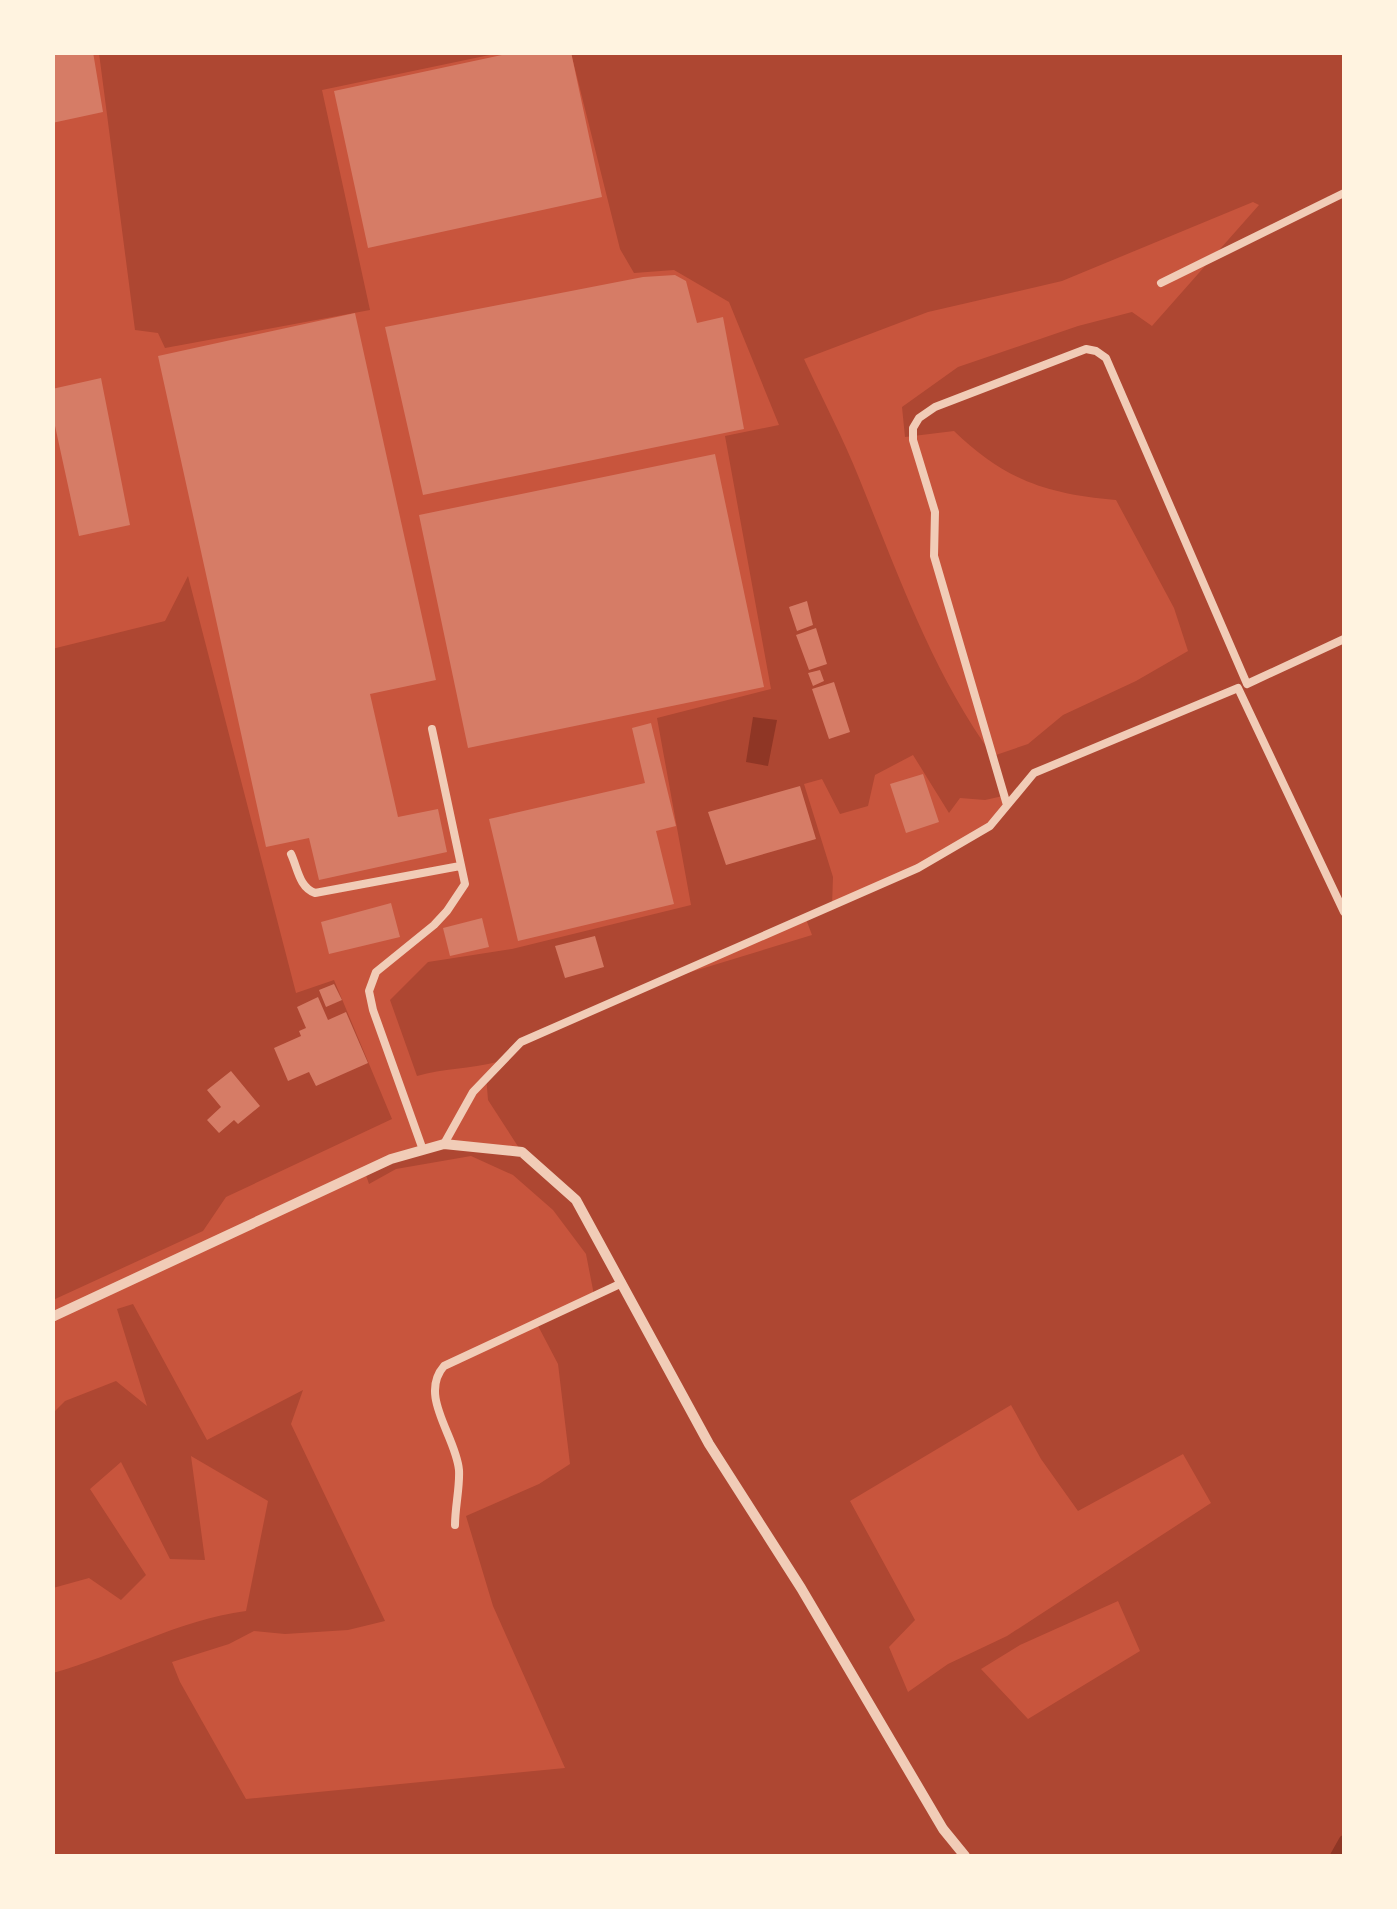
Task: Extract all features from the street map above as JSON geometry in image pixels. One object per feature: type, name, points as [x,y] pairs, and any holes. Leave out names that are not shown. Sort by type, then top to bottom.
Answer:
[{"type":"street","points":[[52,1317],[391,1159],[444,1144],[522,1152],[576,1200],[709,1444],[801,1588],[943,1829],[965,1856]]},
{"type":"lane","points":[[1161,283],[1344,193]]},
{"type":"lane","points":[[1006,805],[934,556],[935,512],[913,440],[913,428],[918,418],[935,406],[1086,349],[1096,350],[1106,358],[1243,686],[1344,912]]},
{"type":"lane","points":[[444,1144],[472,1092],[520,1042],[918,868],[990,826],[1034,773],[1243,686],[1344,639]]},
{"type":"lane","points":[[423,1150],[369,992],[376,972],[448,911],[464,884],[432,728]]},
{"type":"lane","points":[[291,854],[301,882],[306,890],[315,893],[460,866]]},
{"type":"lane","points":[[455,1525],[459,1472],[439,1411],[434,1389],[436,1376],[444,1366],[622,1283]]},
{"type":"shaded area","points":[[99,52],[499,53],[322,90],[370,310],[165,348],[158,333],[135,330]]},
{"type":"shaded area","points":[[571,53],[1344,53],[1344,1856],[53,1856],[53,1673],[196,1622],[246,1611],[268,1501],[191,1456],[205,1560],[170,1559],[121,1462],[90,1489],[146,1575],[121,1600],[89,1578],[53,1588],[53,1413],[65,1401],[116,1381],[147,1406],[117,1309],[133,1304],[207,1440],[303,1390],[291,1424],[385,1621],[348,1630],[285,1634],[254,1631],[229,1644],[172,1662],[246,1799],[565,1768],[493,1606],[466,1516],[539,1484],[570,1464],[558,1364],[536,1322],[594,1295],[586,1254],[553,1210],[513,1175],[471,1156],[396,1169],[369,1184],[365,1172],[444,1144],[521,1151],[488,1100],[486,1075],[497,1062],[417,1076],[390,1000],[428,962],[512,949],[691,905],[657,718],[771,689],[725,436],[779,425],[729,302],[674,270],[634,273],[620,249]],"holes":[[[1253,202],[1259,205],[1152,326],[1132,312],[1078,326],[958,367],[902,407],[905,437],[954,431],[991,462],[1028,482],[1068,494],[1116,500],[1174,608],[1188,651],[1136,681],[1063,715],[1028,744],[993,756],[934,656],[853,463],[804,359],[928,312],[1062,281]],[[913,755],[949,813],[960,798],[985,800],[1003,796],[1006,805],[971,838],[949,852],[832,906],[833,877],[804,784],[822,779],[840,814],[868,806],[875,775]],[[806,919],[812,935],[681,975]],[[1011,1405],[1041,1459],[1078,1511],[1183,1454],[1211,1503],[1007,1636],[948,1664],[908,1692],[889,1647],[915,1620],[850,1501]],[[1118,1601],[1140,1651],[1028,1719],[981,1669],[1020,1645]]]},
{"type":"shaded area","points":[[188,576],[296,993],[334,980],[392,1119],[226,1197],[203,1231],[53,1300],[52,649],[165,621]]},
{"type":"shaded area","points":[[753,717],[777,720],[768,766],[746,762]]},
{"type":"building","points":[[52,52],[93,52],[103,112],[52,123]]},
{"type":"building","points":[[516,52],[571,52],[602,197],[368,248],[334,91]]},
{"type":"building","points":[[675,275],[686,281],[697,323],[723,317],[744,429],[423,495],[385,327],[643,277]]},
{"type":"building","points":[[355,313],[436,680],[370,694],[398,817],[438,809],[447,852],[319,880],[309,838],[266,847],[158,356]]},
{"type":"building","points":[[101,378],[130,525],[79,536],[52,412],[52,389]]},
{"type":"building","points":[[715,454],[764,687],[468,748],[419,515]]},
{"type":"building","points":[[807,601],[813,625],[797,631],[789,607]]},
{"type":"building","points":[[816,628],[827,664],[809,670],[796,635]]},
{"type":"building","points":[[820,670],[824,681],[813,686],[808,673]]},
{"type":"building","points":[[834,682],[850,732],[829,739],[812,689]]},
{"type":"building","points":[[651,723],[676,826],[656,831],[674,904],[518,941],[489,819],[645,783],[632,728]]},
{"type":"building","points":[[923,774],[939,822],[906,833],[890,784]]},
{"type":"building","points":[[800,786],[816,839],[726,865],[708,812]]},
{"type":"building","points":[[391,903],[400,937],[329,954],[321,922]]},
{"type":"building","points":[[482,918],[489,947],[450,956],[443,928]]},
{"type":"building","points":[[595,936],[604,967],[565,978],[555,946]]},
{"type":"building","points":[[334,984],[342,1000],[326,1007],[319,990]]},
{"type":"building","points":[[318,997],[328,1020],[346,1012],[368,1063],[316,1086],[309,1072],[288,1081],[274,1048],[301,1036],[299,1031],[306,1028],[297,1007]]},
{"type":"building","points":[[231,1071],[260,1106],[219,1133],[207,1120],[221,1107],[207,1090]]},
{"type":"waterway","points":[[1335,1856],[1344,1840]]}]
